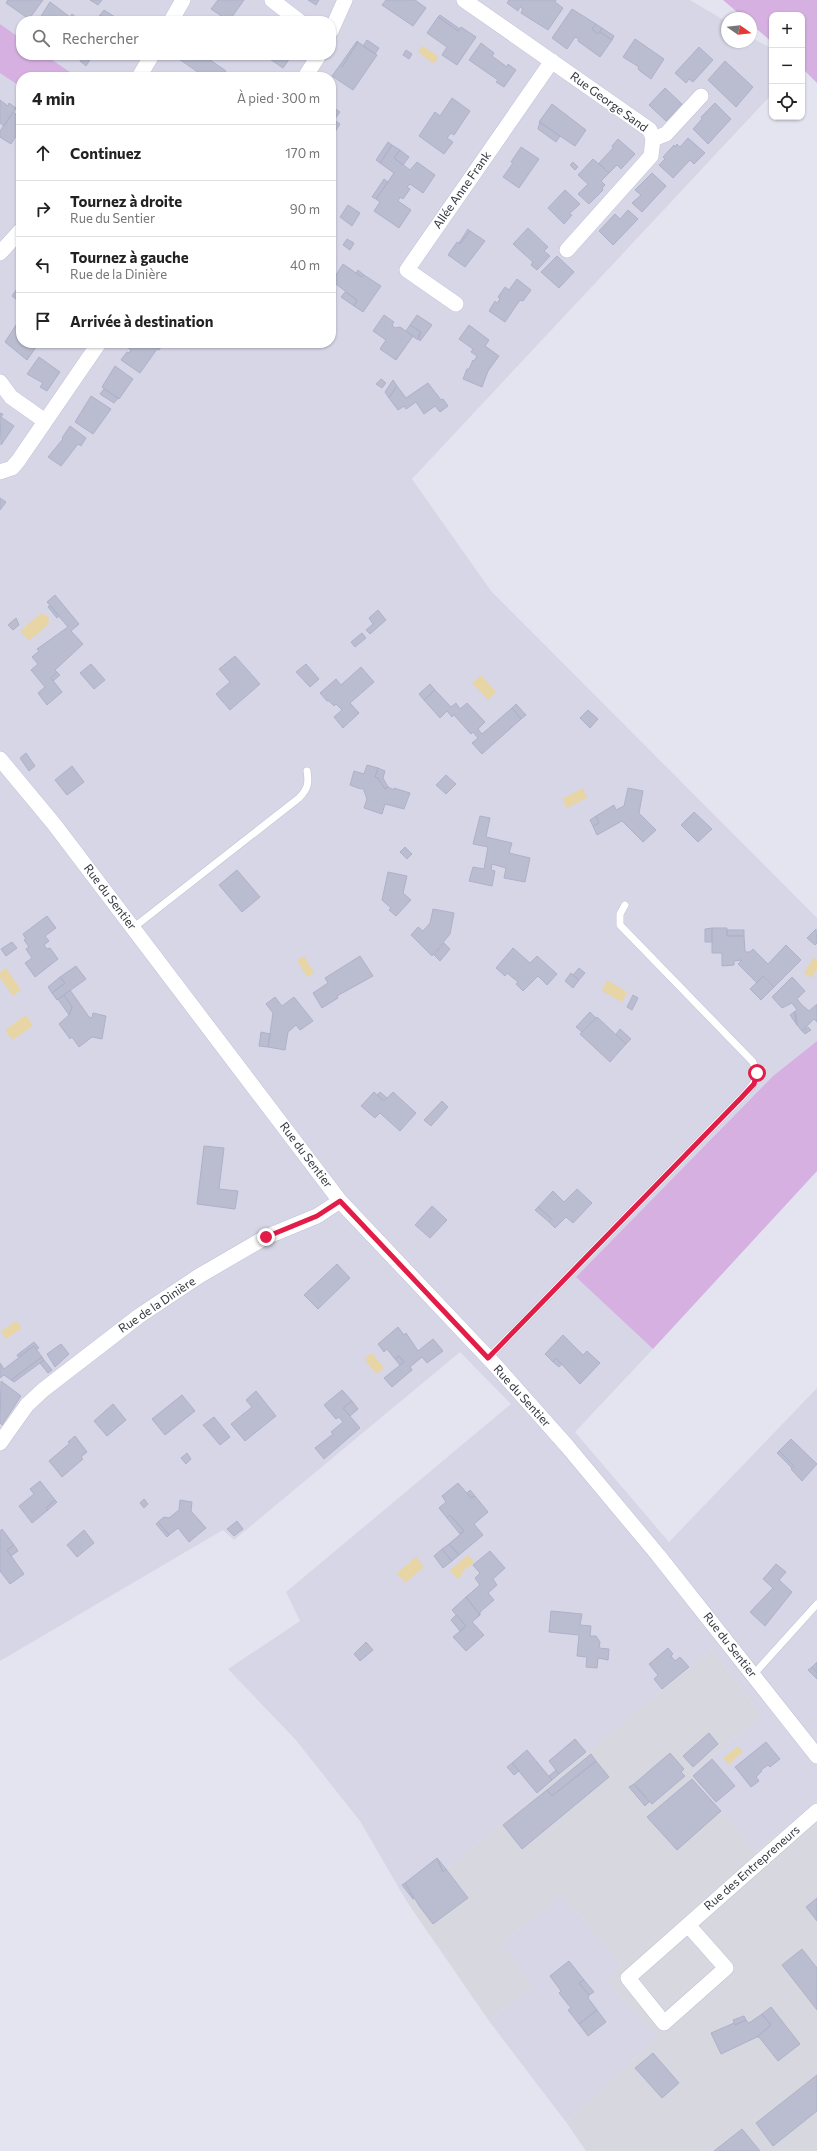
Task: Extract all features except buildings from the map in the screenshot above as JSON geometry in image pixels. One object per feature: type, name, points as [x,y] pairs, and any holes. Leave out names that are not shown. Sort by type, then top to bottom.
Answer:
[{"type":"street","points":[[174,16],[183,0]]},
{"type":"street","points":[[272,0],[293,16]]},
{"type":"street","points":[[336,20],[345,0]]},
{"type":"street","name":"Rue George Sand","points":[[464,0],[650,130],[653,139],[650,156],[567,250]]},
{"type":"street","points":[[142,72],[149,60]]},
{"type":"street","points":[[308,72],[316,60]]},
{"type":"street","name":"Allée Anne Frank","points":[[456,304],[407,270],[552,61]]},
{"type":"street","points":[[653,139],[666,134],[701,96]]},
{"type":"street","points":[[0,253],[16,235]]},
{"type":"street","points":[[0,472],[12,468],[18,461],[96,348]]},
{"type":"street","points":[[0,382],[11,397],[45,421]]},
{"type":"street","name":"Rue du Sentier","points":[[0,759],[54,824],[340,1201],[488,1358],[567,1446],[658,1555],[817,1756]]},
{"type":"street","name":"Rue de la Dinière","points":[[0,1443],[27,1405],[43,1390],[139,1316],[200,1276],[266,1237],[317,1216],[340,1201]]},
{"type":"street","name":"Rue des Entrepreneurs","points":[[688,1926],[726,1968],[664,2023],[628,1978],[817,1811]]},
{"type":"lane","points":[[133,928],[299,798],[306,791],[309,782],[307,771]]},
{"type":"lane","points":[[488,1358],[754,1084],[757,1073],[753,1062],[620,925],[620,914],[625,905]]},
{"type":"lane","points":[[753,1675],[817,1604]]},
{"type":"shaded area","points":[[0,0],[690,0],[721,18],[721,48],[757,48],[757,40],[769,47],[769,97],[412,479],[491,591],[817,918],[817,1041],[773,1076],[577,1277],[653,1349],[575,1432],[669,1542],[817,1388],[817,1801],[756,1852],[690,1774],[762,1716],[712,1649],[407,1902],[360,1821],[295,1739],[228,1669],[300,1621],[286,1592],[511,1404],[460,1352],[234,1540],[223,1530],[0,1661]]},
{"type":"shaded area","points":[[723,0],[817,0],[817,83],[805,71],[805,12],[769,12],[769,39],[757,29],[757,12],[737,12]]},
{"type":"shaded area","points":[[0,24],[16,35],[16,60],[52,60],[70,72],[16,72],[16,84],[0,73]]},
{"type":"shaded area","points":[[422,46],[437,55],[438,58],[435,62],[432,63],[418,52]]},
{"type":"shaded area","points":[[41,613],[49,617],[48,621],[50,623],[29,641],[20,631]]},
{"type":"shaded area","points":[[481,675],[496,692],[488,700],[472,683]]},
{"type":"shaded area","points":[[583,788],[587,798],[567,808],[562,799]]},
{"type":"shaded area","points":[[304,956],[314,973],[307,977],[297,960]]},
{"type":"shaded area","points":[[814,957],[817,959],[817,970],[811,978],[804,973]]},
{"type":"shaded area","points":[[6,968],[21,990],[13,996],[0,978],[0,972]]},
{"type":"shaded area","points":[[607,980],[627,992],[622,1002],[602,991]]},
{"type":"shaded area","points":[[26,1015],[33,1026],[12,1040],[5,1030]]},
{"type":"shaded area","points":[[817,1041],[817,1171],[653,1349],[576,1277],[773,1076]]},
{"type":"shaded area","points":[[16,1321],[22,1328],[6,1339],[1,1331]]},
{"type":"shaded area","points":[[372,1353],[384,1368],[376,1374],[364,1359]]},
{"type":"shaded area","points":[[468,1555],[474,1562],[461,1573],[463,1575],[457,1579],[450,1570]]},
{"type":"shaded area","points":[[416,1557],[424,1567],[405,1583],[397,1573]]},
{"type":"shaded area","points":[[712,1649],[762,1716],[690,1774],[756,1852],[817,1801],[817,2151],[586,2151],[566,2122],[657,2037],[606,1980],[622,1964],[561,1895],[501,1944],[532,1986],[489,2021],[407,1902]]},
{"type":"shaded area","points":[[738,1746],[743,1752],[729,1764],[723,1758]]},
{"type":"shaded area","points":[[561,1895],[622,1964],[606,1980],[657,2037],[566,2122],[489,2021],[532,1986],[501,1944]]},
{"type":"route","points":[[266,1237],[317,1216],[340,1201],[488,1358],[741,1098],[754,1084],[757,1073]]}]
